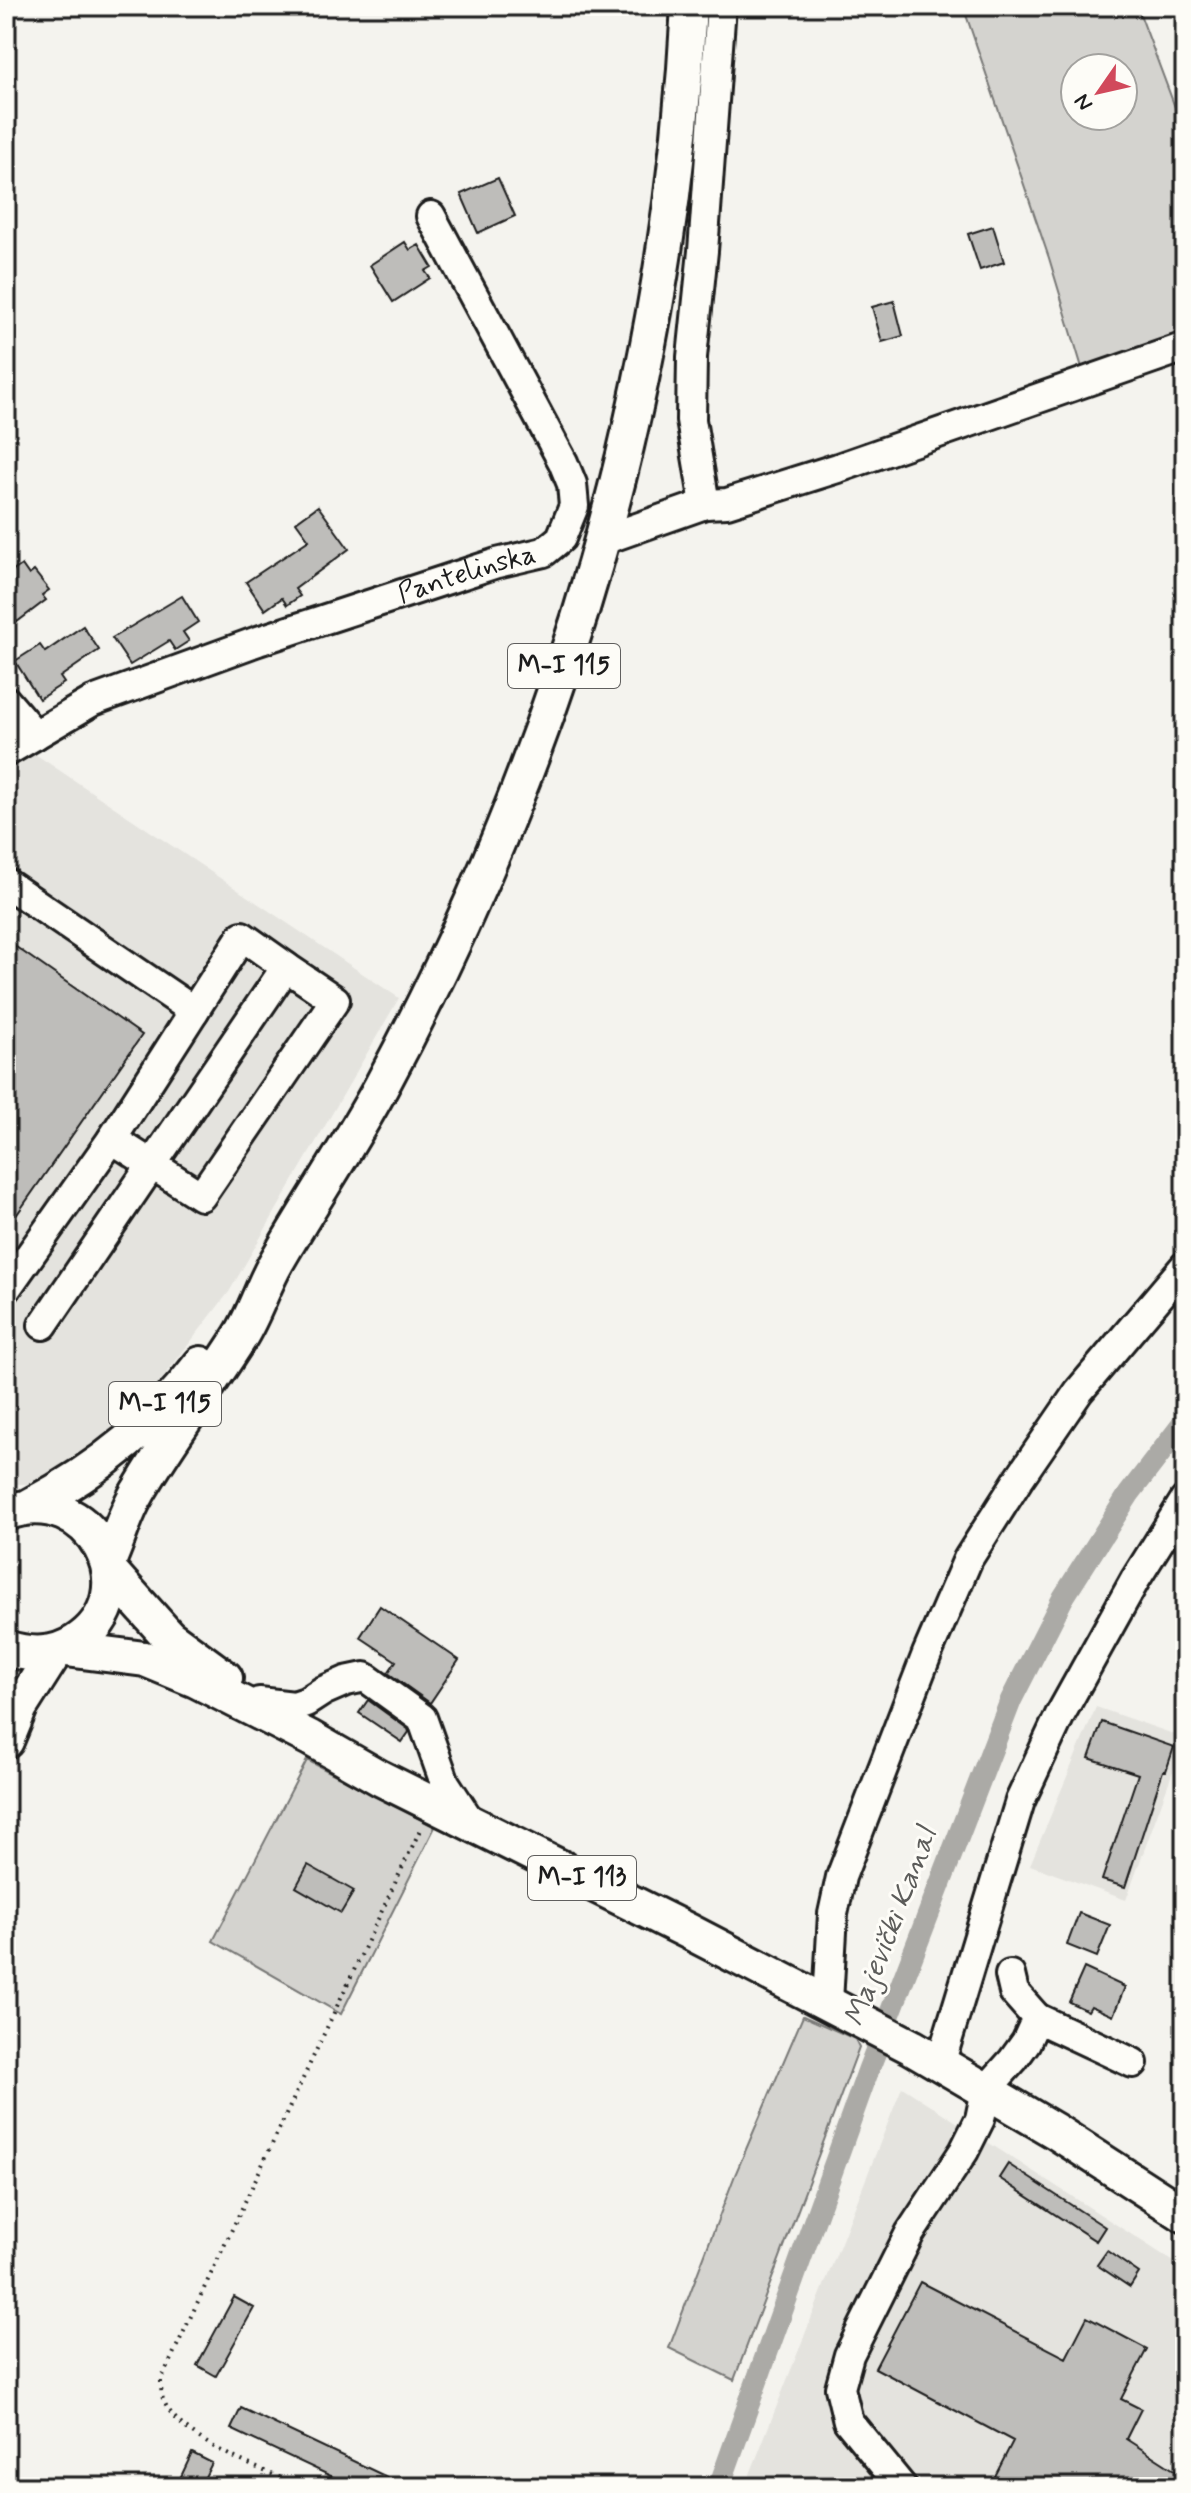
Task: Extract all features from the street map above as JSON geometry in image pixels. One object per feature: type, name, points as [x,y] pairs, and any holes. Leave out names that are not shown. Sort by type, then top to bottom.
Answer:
[{"type":"main road","name":"M-I 115","points":[[16,1508],[73,1483],[111,1456],[195,1372],[271,1271],[380,1089],[472,906],[529,766],[586,600],[630,430],[653,315],[674,178],[686,69],[689,6]]},
{"type":"main road","name":"M-I 115","points":[[6,1741],[20,1707],[60,1650],[86,1636],[101,1617],[109,1595],[109,1566],[135,1497],[243,1332],[271,1271]]},
{"type":"main road","name":"M-I 115","points":[[16,1508],[51,1508],[70,1515],[87,1527],[100,1543],[109,1566]]},
{"type":"main road","name":"M-I 113","points":[[109,1566],[169,1637],[310,1738]]},
{"type":"main road","points":[[6,1648],[31,1654],[60,1650]]},
{"type":"main road","name":"M-I 113","points":[[60,1650],[145,1659],[196,1680],[380,1778],[842,2009],[986,2090],[1185,2215]]},
{"type":"street","points":[[705,504],[691,420],[692,357],[721,6]]},
{"type":"street","name":"Pantelinska","points":[[6,752],[93,701],[258,641],[497,563],[544,552],[561,538],[574,506],[572,484],[431,216]]},
{"type":"street","points":[[603,540],[705,504],[727,503],[838,468],[1185,347]]},
{"type":"street","points":[[6,701],[35,735]]},
{"type":"street","points":[[6,883],[194,1011]]},
{"type":"street","points":[[6,1289],[112,1139],[242,936],[335,1000],[201,1196],[112,1139]]},
{"type":"street","points":[[43,1325],[286,967]]},
{"type":"street","points":[[842,2009],[833,1914],[841,1877],[927,1654],[968,1559],[1079,1391],[1185,1266]]},
{"type":"street","points":[[926,2056],[1020,1801],[1068,1702],[1135,1580],[1185,1500]]},
{"type":"street","points":[[259,1702],[294,1706],[346,1681],[365,1677],[422,1718],[445,1783],[471,1823]]},
{"type":"street","points":[[1010,1975],[1014,1992],[1037,2018],[1133,2063]]},
{"type":"street","points":[[902,2487],[848,2421],[840,2388],[849,2355],[910,2233],[964,2151],[980,2119],[986,2090],[1026,2042],[1037,2018]]},
{"type":"path","points":[[302,2487],[195,2436],[177,2421],[162,2398],[161,2380],[432,1803]]},
{"type":"shaded area","points":[[963,6],[1137,6],[1185,134],[1185,335],[1083,371],[1049,258]]},
{"type":"shaded area","points":[[35,754],[399,998],[229,1292],[158,1384],[81,1458],[45,1484],[10,1484],[6,1482],[6,774]]},
{"type":"shaded area","points":[[1096,1707],[1185,1738],[1126,1900],[1030,1865]]},
{"type":"shaded area","points":[[307,1760],[435,1827],[341,2014],[213,1941]]},
{"type":"shaded area","points":[[803,2016],[855,2039],[859,2047],[734,2380],[669,2348],[735,2175]]},
{"type":"shaded area","points":[[902,2087],[1185,2269],[1185,2487],[745,2487]]},
{"type":"building","points":[[498,178],[515,216],[478,233],[461,194]]},
{"type":"building","points":[[993,226],[1004,262],[980,270],[968,234]]},
{"type":"building","points":[[405,242],[410,250],[419,245],[432,267],[425,271],[430,278],[393,302],[370,265]]},
{"type":"building","points":[[894,301],[903,336],[882,342],[872,307]]},
{"type":"building","points":[[318,506],[349,549],[295,589],[300,596],[287,605],[282,598],[265,610],[246,582],[309,540],[296,522]]},
{"type":"building","points":[[22,565],[29,575],[34,571],[49,590],[42,595],[46,600],[17,622],[6,607],[6,576]]},
{"type":"building","points":[[182,596],[198,622],[183,632],[189,641],[175,650],[169,641],[130,665],[112,638]]},
{"type":"building","points":[[83,626],[99,650],[60,677],[64,683],[39,699],[15,661],[40,645],[45,652]]},
{"type":"building","points":[[6,940],[142,1035],[6,1230]]},
{"type":"building","points":[[380,1606],[459,1660],[430,1703],[388,1673],[396,1661],[360,1637]]},
{"type":"building","points":[[368,1700],[408,1729],[402,1742],[359,1713]]},
{"type":"building","points":[[1102,1722],[1174,1747],[1166,1771],[1163,1771],[1125,1887],[1102,1880],[1138,1774],[1089,1758]]},
{"type":"building","points":[[308,1865],[354,1891],[341,1913],[296,1887]]},
{"type":"building","points":[[1079,1913],[1110,1925],[1097,1957],[1067,1945]]},
{"type":"building","points":[[1084,1968],[1125,1987],[1113,2016],[1091,2006],[1088,2011],[1069,2002]]},
{"type":"building","points":[[1008,2164],[1105,2227],[1096,2241],[999,2178]]},
{"type":"building","points":[[1107,2251],[1139,2273],[1130,2287],[1097,2265]]},
{"type":"building","points":[[920,2282],[1066,2358],[1087,2317],[1147,2349],[1121,2399],[1141,2409],[1126,2439],[1185,2477],[1185,2487],[1001,2487],[992,2482],[1013,2441],[875,2368]]},
{"type":"building","points":[[234,2297],[254,2308],[216,2376],[197,2365]]},
{"type":"building","points":[[241,2408],[408,2487],[354,2487],[231,2429]]},
{"type":"building","points":[[192,2453],[212,2463],[200,2487],[176,2487]]},
{"type":"waterway","name":"Majevički Kanal","points":[[719,2487],[868,2071],[1011,1700],[1063,1598],[1129,1494],[1185,1421]]}]
